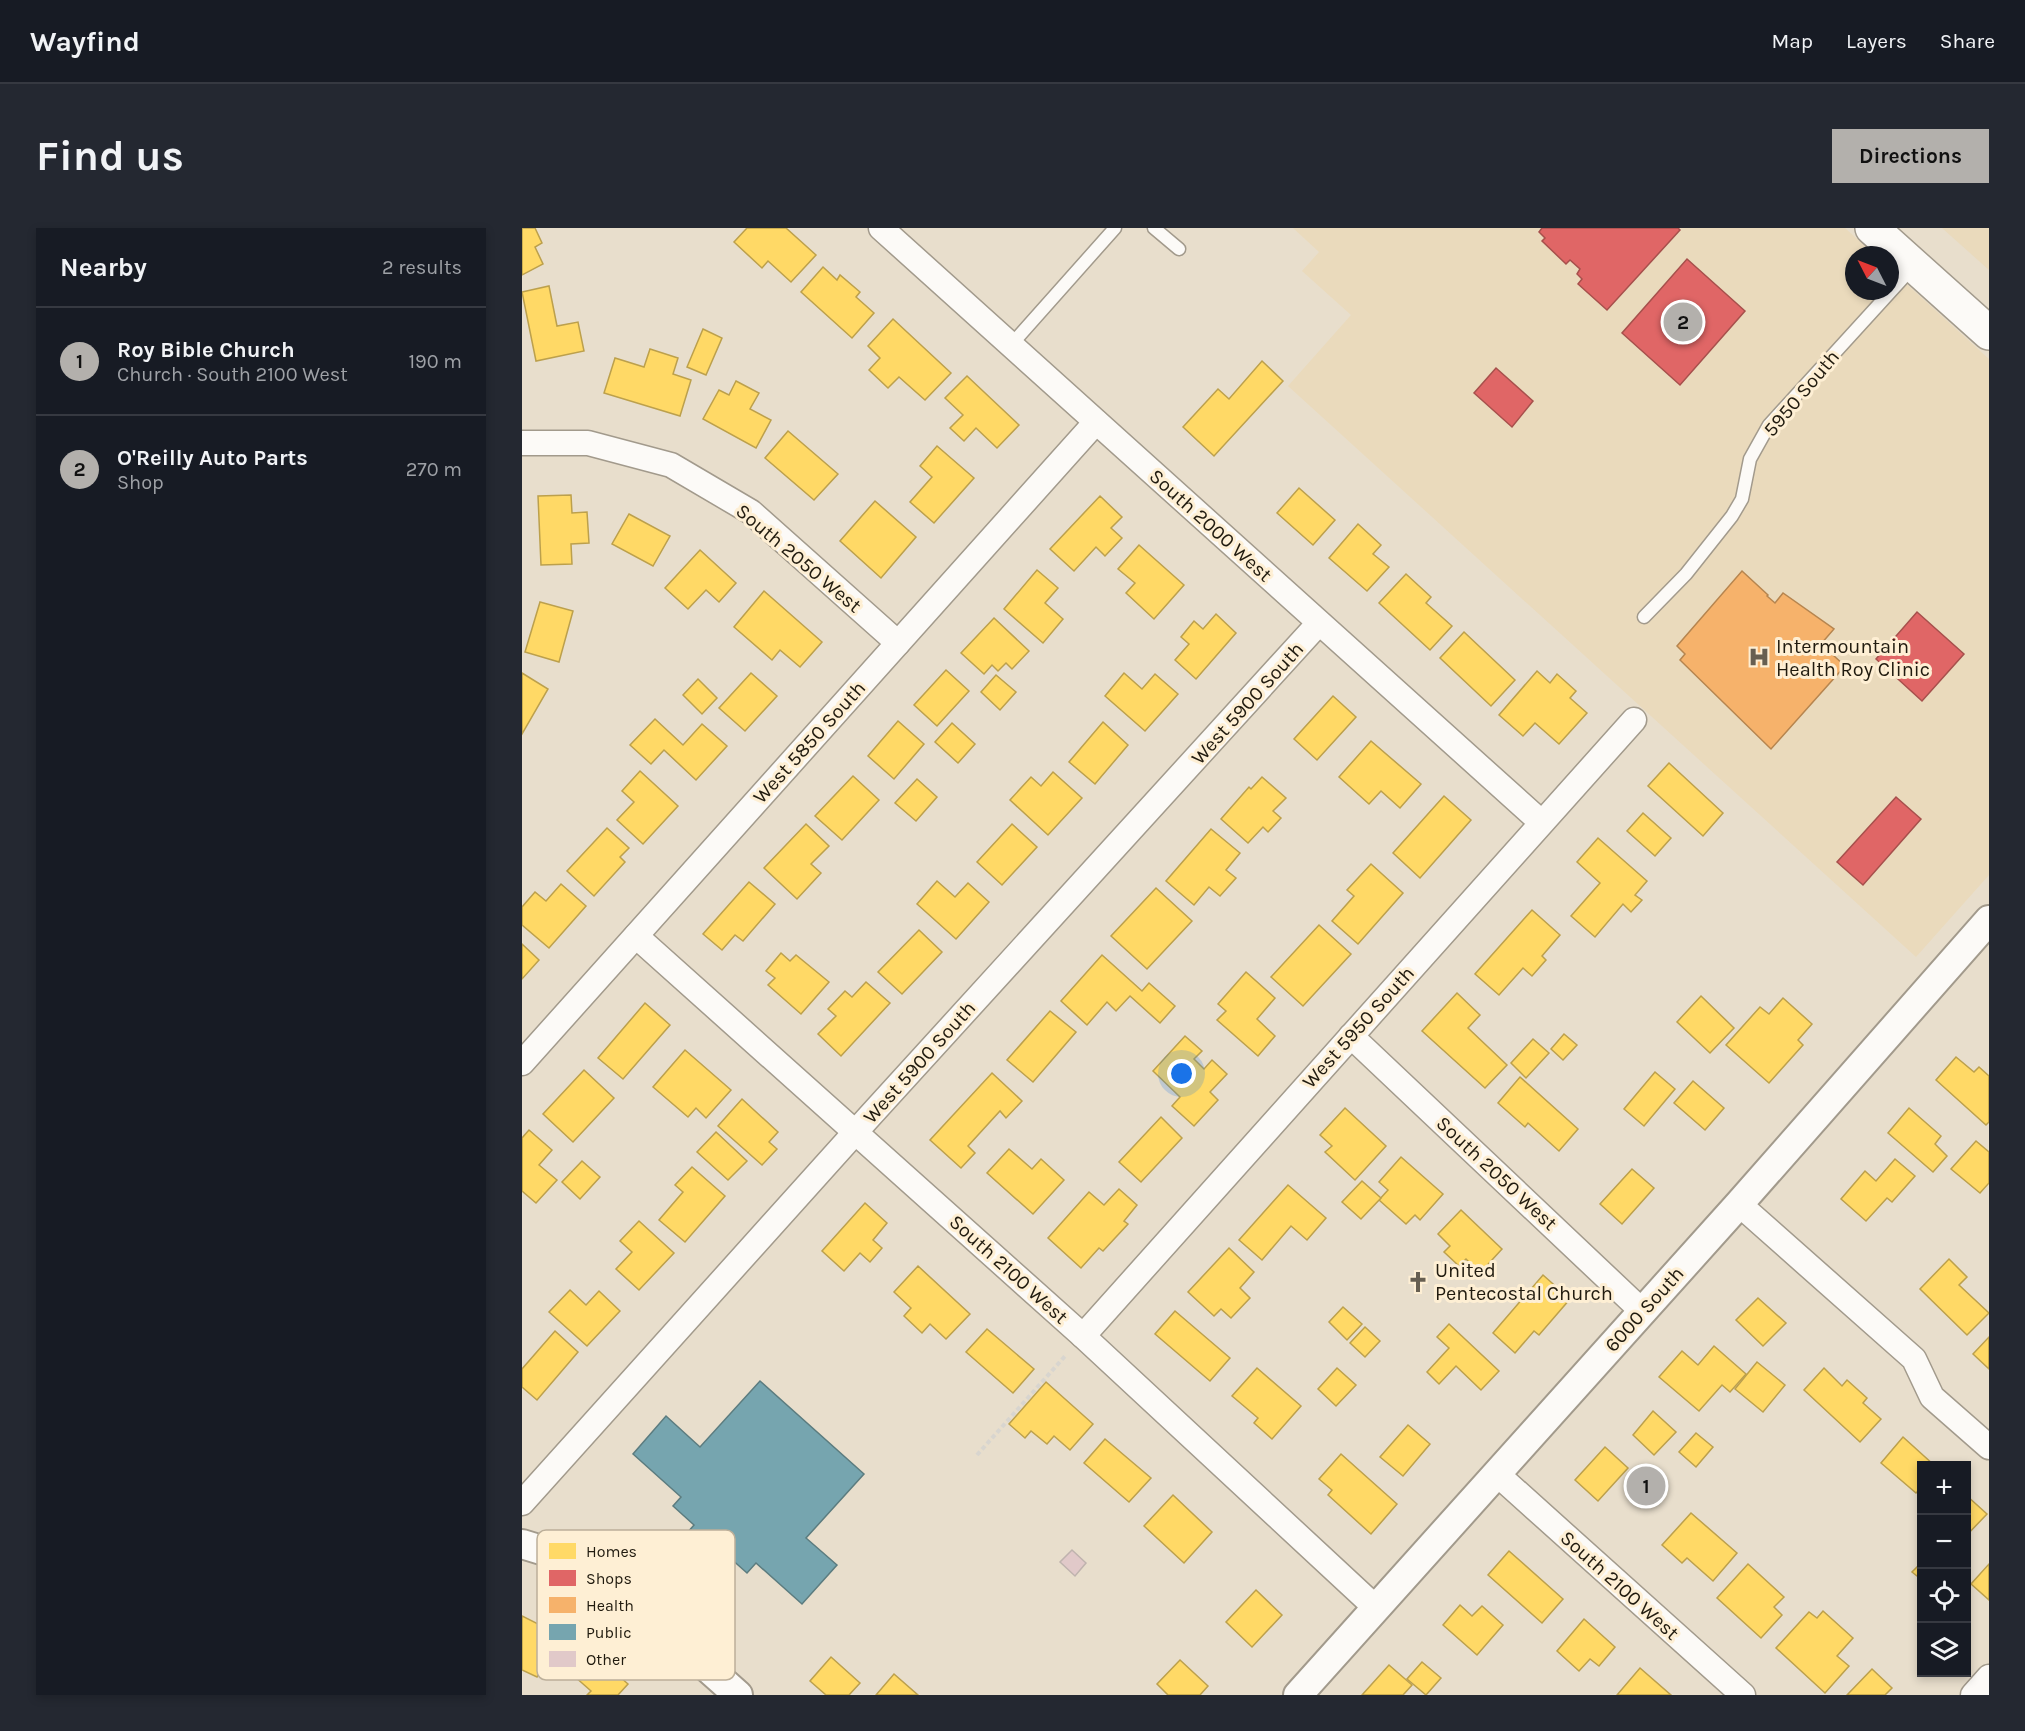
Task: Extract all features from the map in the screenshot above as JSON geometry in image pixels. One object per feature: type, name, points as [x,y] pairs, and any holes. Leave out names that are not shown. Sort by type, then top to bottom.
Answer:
[{"type":"main road","points":[[1872,228],[1982,322]]},
{"type":"street","name":"South 2000 West","points":[[881,228],[1541,822]]},
{"type":"street","name":"West 5850 South","points":[[522,1063],[1096,422]]},
{"type":"street","name":"South 2050 West","points":[[522,443],[588,442],[671,465],[751,512],[898,644]]},
{"type":"street","name":"West 5900 South","points":[[522,1503],[1319,623]]},
{"type":"street","name":"West 5950 South","points":[[1083,1336],[1634,720]]},
{"type":"street","name":"6000 South","points":[[1298,1695],[1739,1204],[1989,920]]},
{"type":"street","name":"South 2100 West","points":[[636,936],[1083,1336],[1376,1608]]},
{"type":"street","name":"South 2050 West","points":[[1351,1036],[1642,1311]]},
{"type":"street","points":[[1739,1204],[1914,1359],[1932,1397],[1989,1447]]},
{"type":"street","name":"South 2100 West","points":[[1497,1474],[1743,1695]]},
{"type":"street","points":[[522,1544],[537,1549]]},
{"type":"street","points":[[1973,1695],[1989,1677]]},
{"type":"street","points":[[721,1680],[738,1695]]},
{"type":"lane","points":[[1011,345],[1115,228]]},
{"type":"lane","points":[[1154,228],[1179,249]]},
{"type":"lane","name":"5950 South","points":[[1644,617],[1686,574],[1732,516],[1742,499],[1750,459],[1769,425],[1914,266]]},
{"type":"path","points":[[977,1455],[1066,1355]]},
{"type":"shaded area","points":[[1293,228],[1845,228],[1865,246],[1845,246],[1845,300],[1899,300],[1899,277],[1989,359],[1989,875],[1916,957],[1288,386],[1351,315],[1302,271],[1319,252]]},
{"type":"shaded area","points":[[1942,228],[1989,228],[1989,270]]},
{"type":"building: Homes","points":[[522,228],[535,228],[542,243],[535,247],[543,264],[522,275]]},
{"type":"building: Homes","points":[[747,228],[786,228],[816,255],[791,282],[768,261],[762,268],[734,242]]},
{"type":"building: Homes","points":[[823,267],[837,280],[840,275],[860,292],[856,297],[874,313],[852,338],[801,292]]},
{"type":"building: Homes","points":[[549,286],[557,326],[578,322],[584,351],[536,361],[522,292]]},
{"type":"building: Homes","points":[[893,319],[951,373],[925,400],[899,377],[888,388],[869,370],[880,358],[868,346]]},
{"type":"building: Homes","points":[[703,329],[722,338],[706,375],[687,367]]},
{"type":"building: Homes","points":[[650,349],[678,358],[673,374],[691,380],[680,416],[604,393],[615,358],[644,367]]},
{"type":"building: Homes","points":[[1262,361],[1283,381],[1214,456],[1183,427],[1218,389],[1229,399]]},
{"type":"building: Homes","points":[[967,376],[1019,425],[997,448],[976,428],[964,441],[950,428],[963,415],[945,398]]},
{"type":"building: Homes","points":[[736,381],[759,393],[750,409],[771,420],[756,448],[703,419],[719,390],[729,395]]},
{"type":"building: Homes","points":[[788,431],[838,474],[814,500],[765,458]]},
{"type":"building: Homes","points":[[937,446],[974,478],[934,523],[910,502],[932,477],[920,466]]},
{"type":"building: Homes","points":[[1299,488],[1335,520],[1313,545],[1277,513]]},
{"type":"building: Homes","points":[[571,495],[572,513],[587,512],[589,543],[571,544],[572,564],[541,565],[538,496]]},
{"type":"building: Homes","points":[[1100,496],[1122,517],[1111,528],[1122,538],[1105,556],[1096,547],[1074,571],[1050,549]]},
{"type":"building: Homes","points":[[875,501],[916,537],[881,578],[840,541]]},
{"type":"building: Homes","points":[[629,514],[670,536],[653,566],[612,544]]},
{"type":"building: Homes","points":[[1358,524],[1381,545],[1373,554],[1389,567],[1367,591],[1329,558]]},
{"type":"building: Homes","points":[[1139,545],[1184,585],[1154,619],[1126,593],[1135,583],[1118,569]]},
{"type":"building: Homes","points":[[700,550],[736,583],[719,602],[706,590],[688,609],[665,588]]},
{"type":"building: Homes","points":[[1037,570],[1058,588],[1045,603],[1063,619],[1043,643],[1004,609]]},
{"type":"building: Homes","points":[[1406,574],[1431,597],[1426,603],[1452,626],[1430,650],[1379,603]]},
{"type":"building: Homes","points":[[764,591],[822,642],[800,667],[780,650],[772,660],[734,627]]},
{"type":"building: Homes","points":[[540,602],[573,611],[559,662],[525,652]]},
{"type":"building: Homes","points":[[1216,614],[1236,633],[1196,679],[1175,660],[1189,644],[1181,637],[1194,621],[1203,629]]},
{"type":"building: Homes","points":[[994,618],[1029,651],[1012,669],[1006,663],[998,671],[992,665],[984,674],[961,653]]},
{"type":"building: Homes","points":[[1464,632],[1515,680],[1491,706],[1440,658]]},
{"type":"building: Homes","points":[[946,670],[969,691],[937,726],[914,705]]},
{"type":"building: Homes","points":[[1537,671],[1550,683],[1557,674],[1576,691],[1570,698],[1587,713],[1559,744],[1535,723],[1523,736],[1499,715]]},
{"type":"building: Homes","points":[[522,673],[548,689],[522,734]]},
{"type":"building: Homes","points":[[751,673],[777,696],[745,731],[719,708]]},
{"type":"building: Homes","points":[[1124,673],[1142,689],[1155,674],[1178,694],[1145,731],[1105,696]]},
{"type":"building: Homes","points":[[996,675],[1016,692],[1000,710],[981,692]]},
{"type":"building: Homes","points":[[698,679],[717,698],[702,714],[683,695]]},
{"type":"building: Homes","points":[[1333,696],[1356,717],[1317,760],[1294,739]]},
{"type":"building: Homes","points":[[655,719],[683,745],[702,724],[727,746],[696,780],[664,750],[651,764],[630,745]]},
{"type":"building: Homes","points":[[898,721],[924,744],[894,779],[868,756]]},
{"type":"building: Homes","points":[[1103,722],[1128,745],[1095,784],[1069,762]]},
{"type":"building: Homes","points":[[952,723],[975,744],[958,763],[935,742]]},
{"type":"building: Homes","points":[[1371,741],[1421,784],[1400,808],[1381,791],[1369,804],[1339,777]]},
{"type":"building: Homes","points":[[1669,763],[1723,813],[1703,836],[1648,786]]},
{"type":"building: Homes","points":[[640,771],[678,806],[643,844],[617,820],[634,802],[622,791]]},
{"type":"building: Homes","points":[[1053,772],[1082,798],[1048,835],[1010,800],[1031,777],[1041,786]]},
{"type":"building: Homes","points":[[853,776],[879,800],[842,840],[815,816]]},
{"type":"building: Homes","points":[[1262,777],[1286,798],[1273,811],[1281,818],[1268,832],[1263,827],[1248,843],[1221,819],[1249,787],[1251,789]]},
{"type":"building: Homes","points":[[917,779],[937,797],[916,821],[895,803]]},
{"type":"building: Homes","points":[[1444,796],[1471,820],[1420,878],[1393,853]]},
{"type":"building: Homes","points":[[1643,813],[1671,838],[1655,856],[1627,831]]},
{"type":"building: Homes","points":[[806,824],[829,846],[811,864],[821,873],[797,899],[764,868]]},
{"type":"building: Homes","points":[[1012,824],[1037,847],[1002,885],[977,862]]},
{"type":"building: Homes","points":[[607,828],[629,848],[620,857],[625,862],[594,896],[567,871]]},
{"type":"building: Homes","points":[[1211,829],[1240,853],[1226,870],[1236,878],[1220,896],[1209,887],[1194,905],[1166,881]]},
{"type":"building: Homes","points":[[1598,838],[1647,881],[1635,895],[1642,900],[1631,912],[1623,904],[1595,937],[1571,916],[1600,883],[1577,862]]},
{"type":"building: Homes","points":[[1371,864],[1403,893],[1358,944],[1332,921],[1354,896],[1347,890]]},
{"type":"building: Homes","points":[[937,881],[955,897],[968,883],[989,902],[956,939],[917,904]]},
{"type":"building: Homes","points":[[749,882],[775,904],[743,941],[735,935],[722,950],[703,934]]},
{"type":"building: Homes","points":[[561,884],[586,906],[549,948],[522,925],[522,907],[535,892],[546,901]]},
{"type":"building: Homes","points":[[1156,888],[1192,921],[1147,969],[1111,936]]},
{"type":"building: Homes","points":[[1532,910],[1560,935],[1542,956],[1546,960],[1532,976],[1523,968],[1499,995],[1475,974]]},
{"type":"building: Homes","points":[[1319,925],[1351,954],[1303,1006],[1271,977]]},
{"type":"building: Homes","points":[[919,930],[942,952],[902,994],[878,972]]},
{"type":"building: Homes","points":[[522,944],[539,960],[522,979]]},
{"type":"building: Homes","points":[[781,953],[790,961],[796,955],[829,982],[801,1014],[768,985],[775,978],[766,971]]},
{"type":"building: Homes","points":[[1102,955],[1142,991],[1149,983],[1175,1006],[1160,1023],[1130,996],[1116,1011],[1107,1002],[1087,1025],[1061,1001]]},
{"type":"building: Homes","points":[[1246,972],[1275,998],[1257,1019],[1275,1036],[1258,1056],[1217,1020],[1226,1011],[1218,1004]]},
{"type":"building: Homes","points":[[866,982],[890,1003],[841,1056],[818,1034],[836,1016],[828,1009],[845,991],[852,997]]},
{"type":"building: Homes","points":[[1457,993],[1480,1015],[1468,1028],[1507,1065],[1485,1088],[1422,1031]]},
{"type":"building: Homes","points":[[1701,996],[1734,1028],[1710,1053],[1677,1022]]},
{"type":"building: Homes","points":[[1783,998],[1812,1024],[1798,1040],[1803,1045],[1769,1083],[1726,1045],[1760,1007],[1769,1014]]},
{"type":"building: Homes","points":[[645,1003],[670,1025],[623,1079],[598,1058]]},
{"type":"building: Homes","points":[[1050,1011],[1076,1032],[1033,1082],[1007,1060]]},
{"type":"building: Homes","points":[[1564,1034],[1577,1045],[1563,1060],[1551,1049]]},
{"type":"building: Homes","points":[[1185,1036],[1202,1051],[1194,1059],[1204,1069],[1212,1060],[1227,1074],[1210,1092],[1218,1100],[1194,1126],[1172,1106],[1180,1097],[1153,1071]]},
{"type":"building: Homes","points":[[1533,1039],[1549,1053],[1526,1078],[1511,1063]]},
{"type":"building: Homes","points":[[685,1050],[731,1090],[706,1118],[696,1108],[688,1117],[653,1087]]},
{"type":"building: Homes","points":[[1956,1057],[1974,1072],[1979,1067],[1989,1076],[1989,1122],[1986,1125],[1936,1080]]},
{"type":"building: Homes","points":[[584,1070],[614,1098],[573,1142],[543,1114]]},
{"type":"building: Homes","points":[[1655,1072],[1675,1089],[1644,1126],[1624,1109]]},
{"type":"building: Homes","points":[[992,1073],[1022,1101],[1006,1118],[1000,1111],[968,1146],[975,1153],[961,1168],[930,1140]]},
{"type":"building: Homes","points":[[1520,1077],[1578,1129],[1559,1151],[1528,1123],[1525,1127],[1498,1103]]},
{"type":"building: Homes","points":[[1693,1081],[1724,1108],[1705,1130],[1674,1103]]},
{"type":"building: Homes","points":[[742,1099],[778,1132],[769,1142],[777,1149],[762,1165],[718,1126]]},
{"type":"building: Homes","points":[[1345,1108],[1386,1146],[1355,1180],[1325,1152],[1332,1146],[1320,1135]]},
{"type":"building: Homes","points":[[1909,1108],[1941,1136],[1935,1144],[1947,1156],[1933,1172],[1888,1133]]},
{"type":"building: Homes","points":[[1161,1117],[1182,1138],[1141,1182],[1119,1162]]},
{"type":"building: Homes","points":[[529,1130],[552,1150],[539,1165],[557,1180],[536,1203],[522,1191],[522,1138]]},
{"type":"building: Homes","points":[[716,1132],[747,1161],[728,1180],[697,1152]]},
{"type":"building: Homes","points":[[1976,1141],[1989,1152],[1989,1183],[1980,1193],[1951,1169]]},
{"type":"building: Homes","points":[[1009,1149],[1032,1169],[1041,1159],[1064,1180],[1033,1214],[987,1173]]},
{"type":"building: Homes","points":[[1401,1157],[1443,1194],[1420,1220],[1415,1215],[1406,1224],[1379,1200],[1388,1190],[1379,1182]]},
{"type":"building: Homes","points":[[1895,1159],[1915,1176],[1892,1202],[1887,1198],[1866,1221],[1841,1199],[1865,1171],[1876,1181]]},
{"type":"building: Homes","points":[[582,1161],[600,1177],[580,1199],[562,1182]]},
{"type":"building: Homes","points":[[692,1167],[725,1196],[685,1242],[659,1220],[683,1192],[675,1185]]},
{"type":"building: Homes","points":[[1632,1169],[1654,1188],[1622,1224],[1600,1204]]},
{"type":"building: Homes","points":[[1362,1181],[1381,1198],[1361,1219],[1342,1202]]},
{"type":"building: Homes","points":[[1288,1185],[1326,1218],[1307,1240],[1291,1226],[1262,1260],[1239,1240]]},
{"type":"building: Homes","points":[[1119,1189],[1137,1205],[1124,1221],[1128,1224],[1103,1251],[1099,1248],[1081,1268],[1048,1238],[1089,1192],[1104,1205]]},
{"type":"building: Homes","points":[[865,1203],[887,1223],[873,1240],[882,1248],[870,1262],[860,1253],[844,1271],[822,1251]]},
{"type":"building: Homes","points":[[1461,1210],[1502,1249],[1480,1273],[1466,1259],[1459,1266],[1444,1252],[1450,1246],[1438,1234]]},
{"type":"building: Homes","points":[[639,1221],[674,1253],[639,1290],[616,1269],[632,1252],[620,1241]]},
{"type":"building: Homes","points":[[1229,1248],[1254,1272],[1240,1288],[1250,1298],[1231,1318],[1221,1309],[1214,1316],[1188,1292]]},
{"type":"building: Homes","points":[[1949,1259],[1967,1277],[1959,1285],[1989,1313],[1967,1335],[1920,1289]]},
{"type":"building: Homes","points":[[918,1266],[970,1314],[946,1339],[930,1324],[922,1333],[904,1316],[911,1308],[894,1292]]},
{"type":"building: Homes","points":[[1543,1275],[1570,1299],[1539,1335],[1534,1331],[1515,1353],[1493,1333]]},
{"type":"building: Homes","points":[[570,1290],[586,1305],[599,1291],[620,1311],[587,1346],[549,1312]]},
{"type":"building: Homes","points":[[1758,1298],[1786,1323],[1763,1346],[1736,1320]]},
{"type":"building: Homes","points":[[1343,1307],[1362,1324],[1347,1340],[1329,1322]]},
{"type":"building: Homes","points":[[1175,1311],[1230,1358],[1210,1381],[1155,1334]]},
{"type":"building: Homes","points":[[1449,1324],[1499,1371],[1481,1390],[1456,1366],[1439,1384],[1427,1372],[1449,1348],[1437,1337]]},
{"type":"building: Homes","points":[[1365,1327],[1380,1341],[1365,1357],[1350,1343]]},
{"type":"building: Homes","points":[[987,1329],[1034,1369],[1013,1393],[966,1352]]},
{"type":"building: Homes","points":[[555,1331],[578,1352],[537,1400],[522,1387],[522,1369]]},
{"type":"building: Homes","points":[[1989,1337],[1989,1369],[1973,1354]]},
{"type":"building: Homes","points":[[1714,1346],[1746,1374],[1730,1392],[1722,1385],[1699,1411],[1659,1377],[1682,1351],[1698,1365]]},
{"type":"building: Homes","points":[[1757,1362],[1785,1385],[1763,1412],[1735,1389]]},
{"type":"building: Homes","points":[[1257,1368],[1301,1406],[1272,1439],[1254,1423],[1258,1418],[1232,1396]]},
{"type":"building: Homes","points":[[1337,1368],[1356,1385],[1336,1406],[1318,1389]]},
{"type":"building: Homes","points":[[1824,1368],[1842,1386],[1847,1380],[1867,1398],[1863,1403],[1881,1419],[1860,1442],[1804,1390]]},
{"type":"building: Homes","points":[[1046,1382],[1093,1424],[1070,1450],[1054,1436],[1047,1444],[1031,1431],[1025,1438],[1009,1424]]},
{"type":"building: Homes","points":[[1653,1411],[1676,1432],[1654,1455],[1633,1435]]},
{"type":"building: Homes","points":[[1408,1425],[1430,1444],[1403,1476],[1380,1457]]},
{"type":"building: Homes","points":[[1696,1433],[1713,1447],[1696,1467],[1679,1452]]},
{"type":"building: Homes","points":[[1903,1437],[1929,1461],[1917,1461],[1916,1493],[1881,1463]]},
{"type":"building: Homes","points":[[1105,1439],[1151,1478],[1129,1502],[1084,1463]]},
{"type":"building: Homes","points":[[1605,1447],[1628,1468],[1598,1501],[1575,1480]]},
{"type":"building: Homes","points":[[1341,1454],[1397,1504],[1371,1534],[1328,1495],[1332,1490],[1319,1479]]},
{"type":"building: Homes","points":[[1173,1495],[1212,1532],[1184,1563],[1144,1526]]},
{"type":"building: Homes","points":[[1971,1500],[1987,1514],[1971,1531]]},
{"type":"building: Homes","points":[[1691,1513],[1737,1553],[1713,1581],[1687,1558],[1682,1563],[1662,1545]]},
{"type":"building: Homes","points":[[1509,1551],[1563,1599],[1542,1623],[1488,1575]]},
{"type":"building: Homes","points":[[1748,1564],[1784,1597],[1774,1607],[1782,1615],[1761,1638],[1717,1598]]},
{"type":"building: Homes","points":[[1989,1564],[1989,1600],[1971,1584]]},
{"type":"building: Homes","points":[[1256,1590],[1282,1615],[1252,1647],[1226,1622]]},
{"type":"building: Homes","points":[[1460,1605],[1472,1616],[1482,1606],[1503,1625],[1477,1655],[1443,1625]]},
{"type":"building: Homes","points":[[1823,1611],[1853,1638],[1837,1656],[1849,1666],[1825,1693],[1776,1648],[1809,1612],[1817,1618]]},
{"type":"building: Homes","points":[[522,1616],[537,1624],[537,1677],[522,1670]]},
{"type":"building: Homes","points":[[1584,1619],[1615,1647],[1599,1666],[1590,1659],[1579,1671],[1557,1651]]},
{"type":"building: Homes","points":[[831,1657],[860,1683],[849,1695],[826,1695],[810,1681]]},
{"type":"building: Homes","points":[[1180,1660],[1208,1686],[1200,1695],[1168,1695],[1157,1684]]},
{"type":"building: Homes","points":[[1422,1662],[1441,1678],[1426,1695],[1407,1679]]},
{"type":"building: Homes","points":[[1389,1665],[1412,1685],[1403,1695],[1362,1695]]},
{"type":"building: Homes","points":[[1640,1668],[1671,1695],[1617,1695]]},
{"type":"building: Homes","points":[[1872,1669],[1892,1688],[1885,1695],[1847,1695]]},
{"type":"building: Homes","points":[[894,1674],[918,1695],[876,1695]]},
{"type":"building: Homes","points":[[579,1680],[623,1680],[628,1684],[618,1695],[587,1695],[591,1691]]},
{"type":"building: Shops","points":[[1542,228],[1678,228],[1680,230],[1607,310],[1578,284],[1582,279],[1577,274],[1580,269],[1570,260],[1566,264],[1542,241],[1545,238],[1539,232]]},
{"type":"building: Shops","points":[[1687,259],[1745,311],[1680,385],[1622,333]]},
{"type":"building: Shops","points":[[1496,368],[1533,401],[1512,427],[1474,393]]},
{"type":"building: Shops","points":[[1917,612],[1964,654],[1922,701],[1876,659]]},
{"type":"building: Shops","points":[[1896,797],[1921,819],[1863,885],[1837,862]]},
{"type":"building: Health","name":"Intermountain Health Roy Clinic","points":[[1742,571],[1775,603],[1783,593],[1834,629],[1821,644],[1845,666],[1771,749],[1680,660],[1685,654],[1677,646]]},
{"type":"building: Public","points":[[760,1381],[864,1474],[806,1538],[837,1565],[802,1604],[756,1563],[747,1573],[735,1562],[735,1530],[690,1530],[694,1525],[673,1506],[681,1497],[633,1454],[666,1416],[700,1447]]},
{"type":"building: Public","points":[[1640,1474],[1658,1490],[1645,1505],[1627,1488]]},
{"type":"building: Other","points":[[1072,1550],[1086,1563],[1075,1576],[1060,1562]]},
{"type":"place","name":"O'Reilly Auto Parts","points":[[1683,322]]},
{"type":"place","name":"Intermountain Health Roy Clinic","points":[[1759,657]]},
{"type":"place","name":"United Pentecostal Church","points":[[1418,1282]]},
{"type":"place","name":"Roy Bible Church","points":[[1646,1486]]}]
